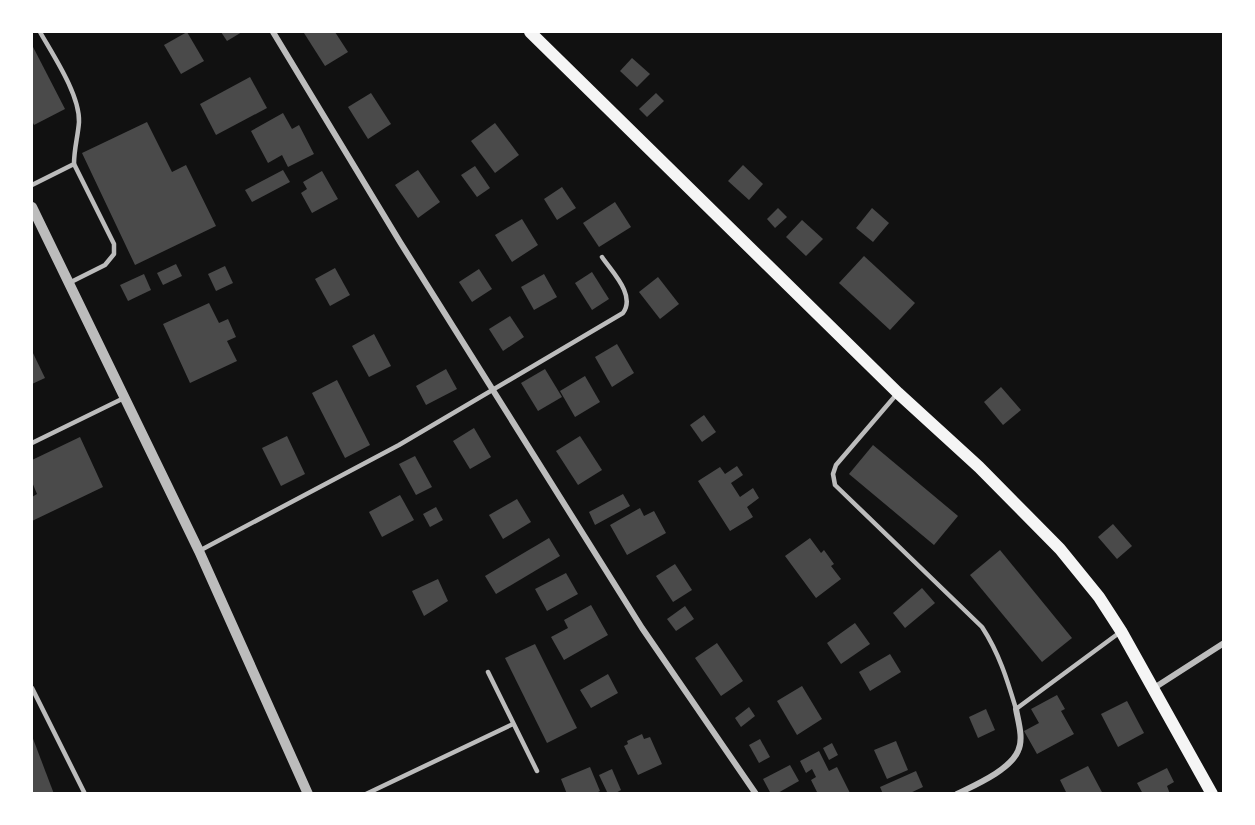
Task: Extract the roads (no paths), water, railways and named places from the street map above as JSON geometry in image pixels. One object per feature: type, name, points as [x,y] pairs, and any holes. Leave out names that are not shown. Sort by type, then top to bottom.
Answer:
[{"type":"main road","points":[[530,32],[898,393],[979,467],[1060,549],[1099,597],[1121,631],[1212,794]]},
{"type":"street","points":[[273,32],[492,390],[642,628],[756,794]]},
{"type":"street","points":[[32,207],[199,551],[308,794]]},
{"type":"street","points":[[1153,689],[1224,643]]},
{"type":"street","points":[[957,794],[989,778],[1012,761],[1019,750],[1020,732],[1016,708]]},
{"type":"lane","points":[[40,32],[73,95],[78,111],[79,122],[74,164],[114,244],[114,254],[105,265],[68,283]]},
{"type":"lane","points":[[32,185],[74,164]]},
{"type":"lane","points":[[199,551],[399,445],[623,313],[628,297],[602,257]]},
{"type":"lane","points":[[898,393],[836,465],[833,474],[836,485],[982,627],[1003,664],[1016,708],[1121,631]]},
{"type":"lane","points":[[32,443],[124,398]]},
{"type":"lane","points":[[488,672],[537,771]]},
{"type":"lane","points":[[32,688],[85,794]]},
{"type":"lane","points":[[366,794],[513,724]]}]
